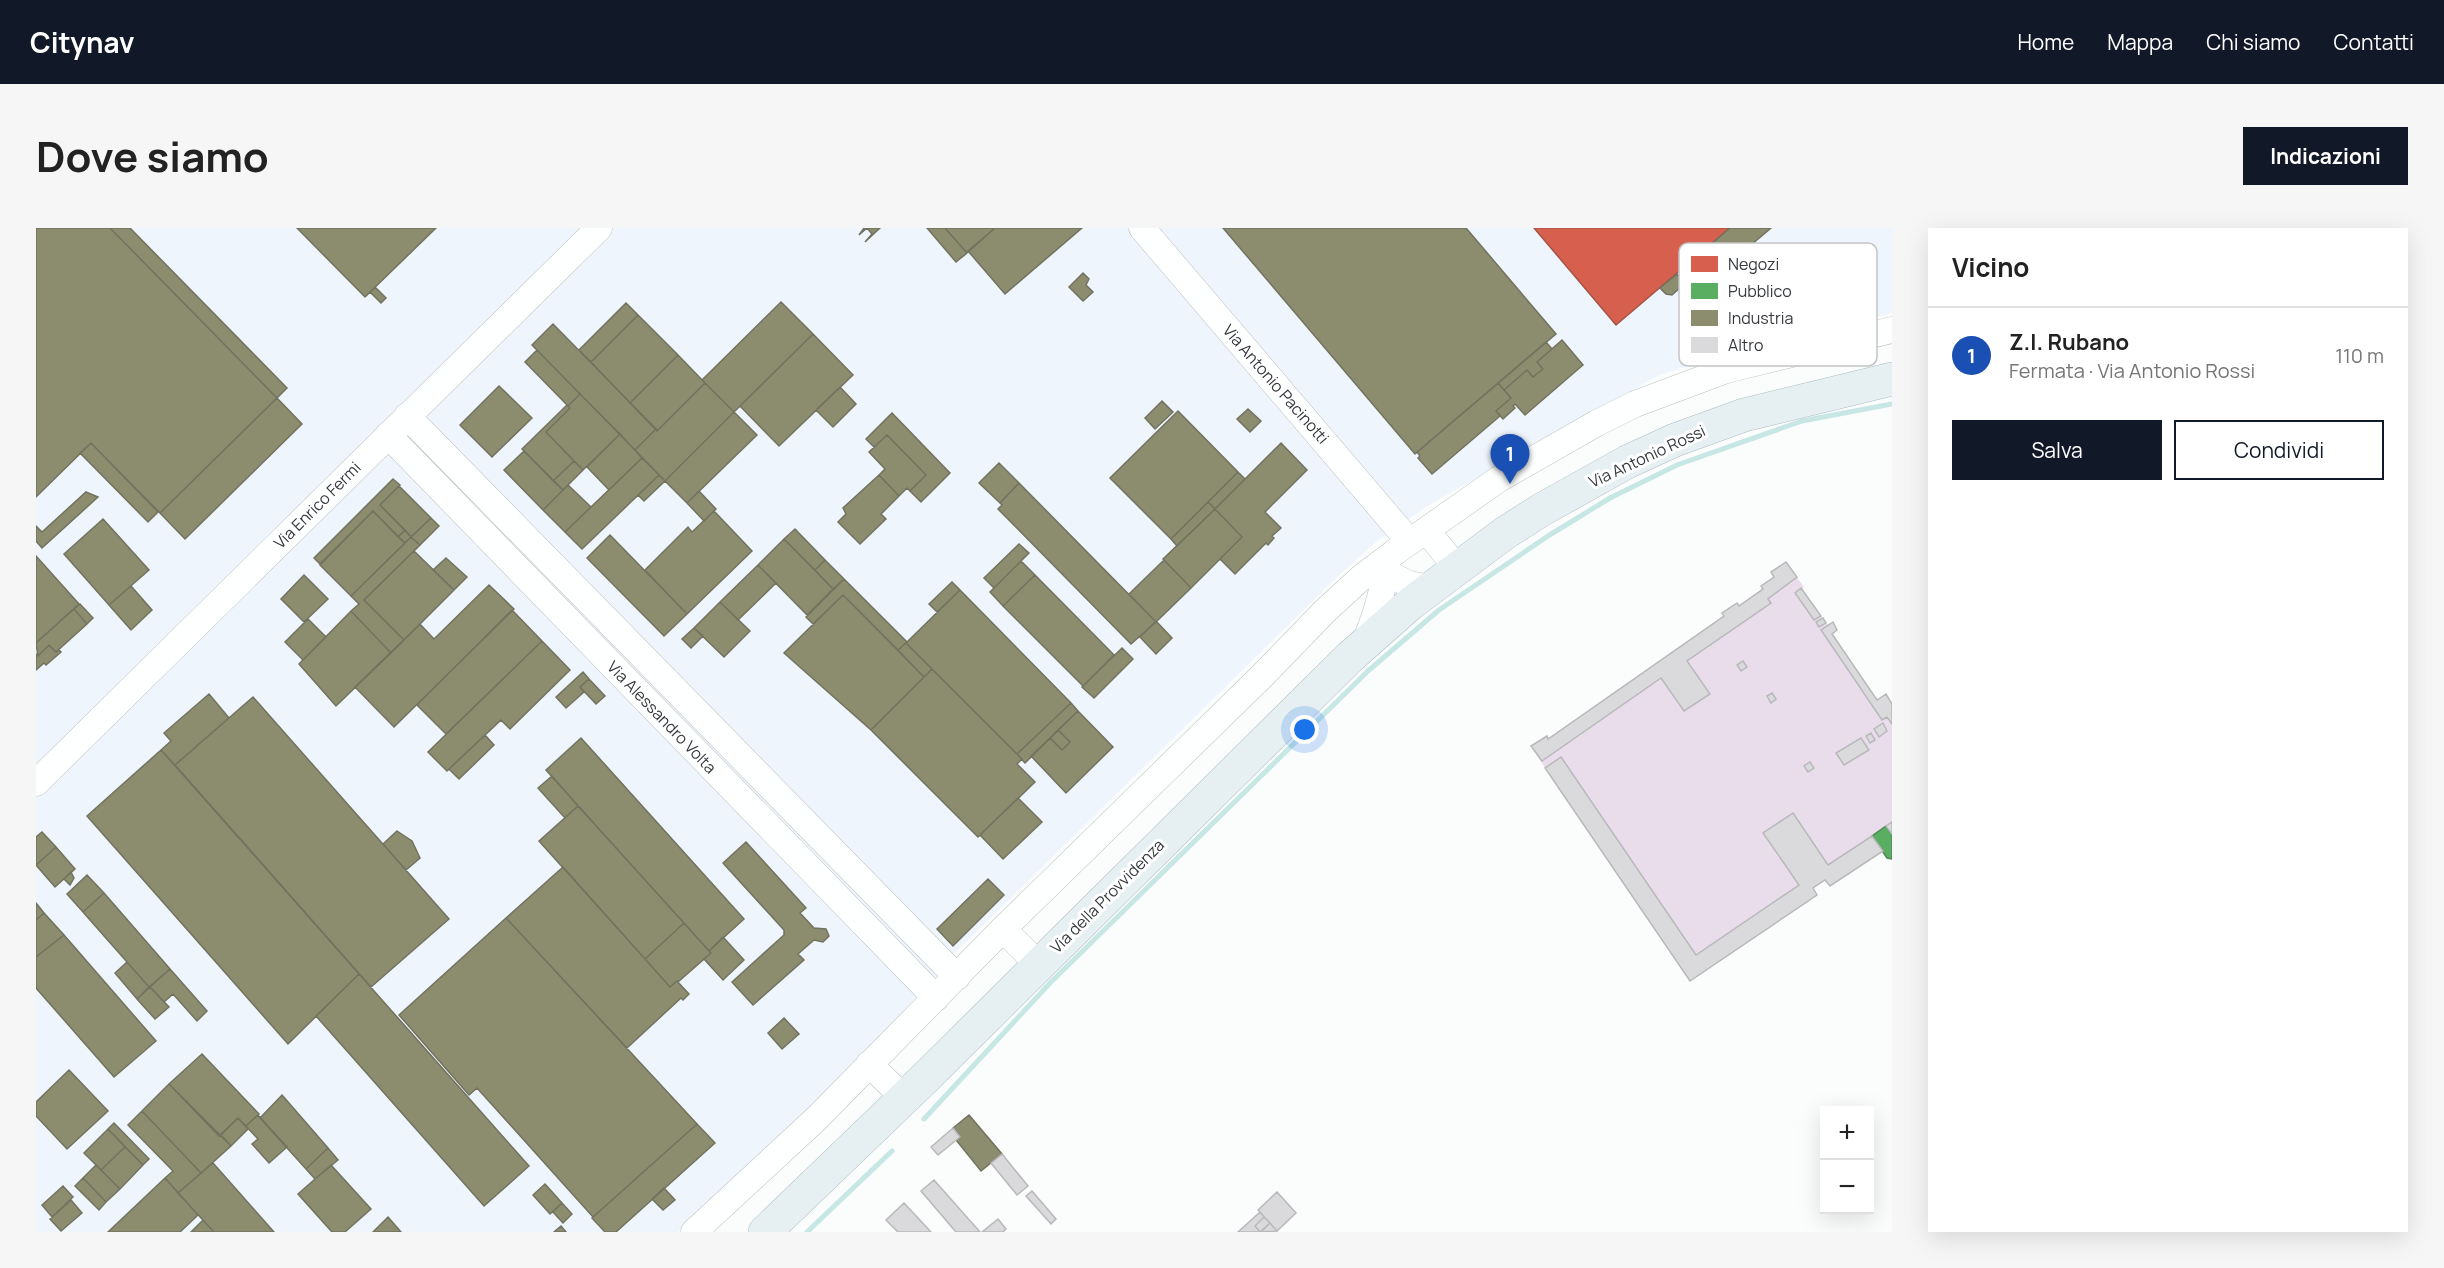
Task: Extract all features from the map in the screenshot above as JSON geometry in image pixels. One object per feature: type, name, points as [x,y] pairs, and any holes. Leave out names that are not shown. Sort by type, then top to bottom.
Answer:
[{"type":"main road","name":"Via Antonio Rossi","points":[[1457,568],[1541,510],[1628,462],[1675,440],[1744,415],[1892,379]]},
{"type":"main road","name":"Via della Provvidenza","points":[[765,1232],[1039,965],[1204,799],[1364,645],[1457,568]]},
{"type":"street","name":"Via Enrico Fermi","points":[[36,783],[599,228]]},
{"type":"street","name":"Via Antonio Pacinotti","points":[[1142,228],[1418,536],[1457,568]]},
{"type":"street","points":[[1877,334],[1892,330]]},
{"type":"street","points":[[694,1232],[817,1118],[1325,611],[1382,568],[1418,536],[1499,479],[1635,404],[1743,366]]},
{"type":"street","name":"Via Alessandro Volta","points":[[407,416],[957,977]]},
{"type":"street","name":"Via Alessandro Volta","points":[[388,435],[936,998]]},
{"type":"street","points":[[1382,568],[1409,584],[1431,588]]},
{"type":"street","points":[[1364,645],[1379,605],[1382,568]]},
{"type":"street","points":[[1004,929],[1039,965]]},
{"type":"street","points":[[869,1064],[904,1098]]},
{"type":"shaded area","points":[[36,228],[1892,228],[1892,313],[1877,316],[1877,243],[1679,243],[1679,366],[1689,366],[1659,375],[1429,505],[1376,542],[1334,580],[960,948],[881,1036],[773,1144],[678,1232],[36,1232]]},
{"type":"shaded area","points":[[1786,562],[1828,625],[1833,622],[1837,630],[1833,634],[1877,700],[1886,694],[1892,704],[1892,859],[1887,858],[1882,851],[1830,886],[1825,880],[1813,888],[1817,895],[1690,981],[1531,747],[1547,736],[1549,738],[1762,589],[1761,586],[1774,577],[1771,572]]},
{"type":"building: Negozi","points":[[1534,228],[1730,228],[1712,243],[1679,243],[1679,271],[1616,325]]},
{"type":"building: Pubblico","points":[[1886,826],[1892,834],[1892,859],[1887,858],[1872,836]]},
{"type":"building: Industria","points":[[36,228],[110,228],[277,398],[160,513],[91,443],[36,497]]},
{"type":"building: Industria","points":[[110,228],[130,228],[287,388],[277,398]]},
{"type":"building: Industria","points":[[297,228],[436,228],[365,297]]},
{"type":"building: Industria","points":[[867,228],[880,228],[865,242],[872,234]]},
{"type":"building: Industria","points":[[927,228],[945,228],[967,253],[956,262]]},
{"type":"building: Industria","points":[[945,228],[995,228],[967,253]]},
{"type":"building: Industria","points":[[995,228],[1082,228],[1005,294],[968,251]]},
{"type":"building: Industria","points":[[1223,228],[1466,228],[1556,334],[1415,454]]},
{"type":"building: Industria","points":[[1730,228],[1771,228],[1753,243],[1712,243]]},
{"type":"building: Industria","points":[[1083,273],[1089,279],[1086,285],[1093,292],[1083,301],[1069,287]]},
{"type":"building: Industria","points":[[1677,274],[1679,276],[1679,289],[1672,295],[1666,294],[1660,288]]},
{"type":"building: Industria","points":[[375,287],[386,298],[381,303],[370,292]]},
{"type":"building: Industria","points":[[781,302],[813,334],[734,412],[702,380]]},
{"type":"building: Industria","points":[[626,303],[638,315],[591,362],[579,350]]},
{"type":"building: Industria","points":[[638,315],[678,355],[630,403],[591,362]]},
{"type":"building: Industria","points":[[553,324],[656,429],[635,450],[532,345]]},
{"type":"building: Industria","points":[[813,334],[853,375],[779,446],[740,406]]},
{"type":"building: Industria","points":[[1562,340],[1583,365],[1525,415],[1515,404],[1513,406],[1515,408],[1503,419],[1496,411],[1511,398],[1504,390],[1527,370],[1533,377],[1543,369],[1537,362]]},
{"type":"building: Industria","points":[[1546,342],[1552,349],[1537,362],[1543,369],[1533,377],[1527,370],[1504,390],[1498,383]]},
{"type":"building: Industria","points":[[537,350],[580,394],[568,406],[525,362]]},
{"type":"building: Industria","points":[[678,355],[705,383],[657,431],[630,403]]},
{"type":"building: Industria","points":[[705,383],[734,412],[665,481],[635,450]]},
{"type":"building: Industria","points":[[1498,383],[1511,398],[1496,411],[1500,416],[1432,474],[1418,458],[1420,456],[1417,452]]},
{"type":"building: Industria","points":[[499,386],[532,418],[492,457],[460,425]]},
{"type":"building: Industria","points":[[840,387],[856,404],[833,427],[816,410]]},
{"type":"building: Industria","points":[[580,394],[620,434],[583,470],[546,432],[570,408],[568,406]]},
{"type":"building: Industria","points":[[277,398],[302,424],[185,539],[160,513]]},
{"type":"building: Industria","points":[[1162,401],[1173,412],[1155,429],[1145,418]]},
{"type":"building: Industria","points":[[567,405],[570,408],[546,432],[574,461],[553,481],[522,449]]},
{"type":"building: Industria","points":[[1248,409],[1261,421],[1250,432],[1237,419]]},
{"type":"building: Industria","points":[[1178,411],[1238,472],[1171,539],[1110,478]]},
{"type":"building: Industria","points":[[734,412],[757,435],[687,503],[665,481]]},
{"type":"building: Industria","points":[[892,413],[950,473],[921,502],[910,491],[926,475],[887,435],[874,447],[866,439]]},
{"type":"building: Industria","points":[[620,434],[642,458],[609,490],[587,467]]},
{"type":"building: Industria","points":[[887,435],[926,475],[910,491],[907,488],[899,496],[879,475],[885,469],[869,452]]},
{"type":"building: Industria","points":[[91,443],[158,512],[148,522],[80,453]]},
{"type":"building: Industria","points":[[1281,443],[1307,470],[1265,512],[1281,528],[1272,536],[1274,538],[1268,545],[1266,543],[1235,574],[1220,559],[1242,537],[1215,509]]},
{"type":"building: Industria","points":[[524,451],[563,490],[543,510],[504,470]]},
{"type":"building: Industria","points":[[642,458],[659,475],[582,549],[565,532]]},
{"type":"building: Industria","points":[[574,461],[583,470],[563,490],[553,481]]},
{"type":"building: Industria","points":[[999,463],[1019,483],[1000,503],[979,483]]},
{"type":"building: Industria","points":[[1238,472],[1245,479],[1215,509],[1208,502]]},
{"type":"building: Industria","points":[[659,475],[665,481],[644,501],[638,495]]},
{"type":"building: Industria","points":[[879,475],[899,496],[881,514],[886,519],[860,544],[838,522],[846,514],[843,508]]},
{"type":"building: Industria","points":[[393,479],[400,485],[380,505],[405,530],[398,537],[373,511],[320,564],[314,558]]},
{"type":"building: Industria","points":[[1019,483],[1156,622],[1131,644],[998,509],[1002,505],[1000,503]]},
{"type":"building: Industria","points":[[568,485],[591,507],[565,532],[543,510]]},
{"type":"building: Industria","points":[[399,486],[431,518],[411,537],[380,505]]},
{"type":"building: Industria","points":[[699,491],[716,509],[704,521],[687,503]]},
{"type":"building: Industria","points":[[86,492],[98,497],[42,548],[36,541],[36,526],[42,532]]},
{"type":"building: Industria","points":[[1208,502],[1215,509],[1177,546],[1171,539]]},
{"type":"building: Industria","points":[[1215,509],[1242,537],[1191,588],[1163,559]]},
{"type":"building: Industria","points":[[373,511],[405,543],[351,596],[320,565]]},
{"type":"building: Industria","points":[[714,511],[752,551],[687,614],[645,570],[688,527],[692,532]]},
{"type":"building: Industria","points":[[431,518],[439,526],[420,545],[411,537]]},
{"type":"building: Industria","points":[[103,519],[149,570],[109,605],[64,554]]},
{"type":"building: Industria","points":[[795,529],[825,560],[815,570],[784,539]]},
{"type":"building: Industria","points":[[405,530],[411,537],[405,543],[398,537]]},
{"type":"building: Industria","points":[[610,535],[687,614],[664,636],[587,558]]},
{"type":"building: Industria","points":[[411,537],[420,545],[364,600],[404,640],[391,653],[351,611],[359,604],[351,596]]},
{"type":"building: Industria","points":[[784,539],[833,589],[807,615],[758,565]]},
{"type":"building: Industria","points":[[1019,544],[1029,553],[994,588],[984,578]]},
{"type":"building: Industria","points":[[414,551],[454,590],[404,640],[364,600]]},
{"type":"building: Industria","points":[[36,556],[79,604],[36,643]]},
{"type":"building: Industria","points":[[446,558],[467,577],[454,590],[433,570]]},
{"type":"building: Industria","points":[[825,560],[844,579],[833,589],[815,570]]},
{"type":"building: Industria","points":[[1164,560],[1191,588],[1156,622],[1129,594]]},
{"type":"building: Industria","points":[[1021,561],[1035,575],[1003,606],[990,592]]},
{"type":"building: Industria","points":[[758,565],[776,583],[738,620],[720,602]]},
{"type":"building: Industria","points":[[304,575],[328,599],[304,622],[281,599]]},
{"type":"building: Industria","points":[[1035,575],[1114,655],[1083,686],[1003,606]]},
{"type":"building: Industria","points":[[844,579],[907,642],[898,650],[843,595],[813,624],[806,617]]},
{"type":"building: Industria","points":[[952,582],[960,590],[937,612],[929,604]]},
{"type":"building: Industria","points":[[489,585],[514,609],[394,727],[355,687],[420,624],[434,639]]},
{"type":"building: Industria","points":[[131,586],[152,610],[131,630],[109,605]]},
{"type":"building: Industria","points":[[960,590],[1071,703],[1017,754],[906,643]]},
{"type":"building: Industria","points":[[843,595],[924,677],[871,730],[784,653]]},
{"type":"building: Industria","points":[[720,602],[750,631],[724,657],[694,628]]},
{"type":"building: Industria","points":[[80,604],[93,618],[87,624],[74,609]]},
{"type":"building: Industria","points":[[74,609],[87,624],[56,652],[49,645],[38,656],[36,643]]},
{"type":"building: Industria","points":[[512,610],[542,641],[446,734],[417,705]]},
{"type":"building: Industria","points":[[351,611],[391,653],[336,706],[299,664]]},
{"type":"building: Industria","points":[[308,619],[326,637],[303,660],[285,642]]},
{"type":"building: Industria","points":[[1156,621],[1172,638],[1156,654],[1140,637]]},
{"type":"building: Industria","points":[[694,628],[703,636],[691,648],[682,639]]},
{"type":"building: Industria","points":[[542,641],[570,670],[510,729],[501,720],[447,771],[428,752]]},
{"type":"building: Industria","points":[[906,643],[932,669],[924,677],[898,650]]},
{"type":"building: Industria","points":[[49,645],[56,652],[59,650],[61,652],[36,670],[36,654],[38,656]]},
{"type":"building: Industria","points":[[1122,648],[1133,659],[1094,698],[1082,687]]},
{"type":"building: Industria","points":[[932,669],[1022,759],[1017,764],[1035,782],[978,837],[871,730]]},
{"type":"building: Industria","points":[[583,672],[589,679],[580,687],[584,692],[566,708],[556,697]]},
{"type":"building: Industria","points":[[589,679],[605,696],[596,704],[580,687]]},
{"type":"building: Industria","points":[[209,694],[229,718],[175,765],[161,750],[171,741],[164,733]]},
{"type":"building: Industria","points":[[253,697],[449,919],[371,987],[175,765]]},
{"type":"building: Industria","points":[[1071,703],[1078,711],[1025,763],[1017,754]]},
{"type":"building: Industria","points":[[1078,711],[1113,747],[1066,793],[1031,756],[1050,738],[1062,750],[1070,742],[1058,730]]},
{"type":"building: Industria","points":[[1058,730],[1070,742],[1062,750],[1050,738]]},
{"type":"building: Industria","points":[[485,735],[494,745],[459,779],[449,769]]},
{"type":"building: Industria","points":[[581,738],[744,919],[709,951],[546,770]]},
{"type":"building: Industria","points":[[161,750],[359,974],[288,1044],[87,816]]},
{"type":"building: Industria","points":[[552,776],[578,806],[565,818],[538,788]]},
{"type":"building: Industria","points":[[1018,798],[1042,822],[1003,859],[980,835]]},
{"type":"building: Industria","points":[[578,806],[684,923],[645,959],[539,841]]},
{"type":"building: Industria","points":[[397,831],[412,841],[420,858],[406,870],[383,844]]},
{"type":"building: Industria","points":[[42,832],[56,847],[36,865],[36,837]]},
{"type":"building: Industria","points":[[746,842],[806,908],[800,913],[814,928],[826,929],[829,936],[823,942],[814,940],[798,954],[804,960],[753,1005],[732,982],[784,935],[784,930],[723,863]]},
{"type":"building: Industria","points":[[56,847],[75,869],[55,887],[36,865]]},
{"type":"building: Industria","points":[[563,867],[670,987],[677,981],[689,994],[683,1000],[681,998],[627,1048],[506,918]]},
{"type":"building: Industria","points":[[71,872],[74,878],[70,885],[64,879]]},
{"type":"building: Industria","points":[[87,875],[104,893],[83,912],[67,894]]},
{"type":"building: Industria","points":[[988,879],[1004,895],[953,946],[937,929]]},
{"type":"building: Industria","points":[[104,893],[170,969],[149,987],[83,912]]},
{"type":"building: Industria","points":[[36,903],[44,913],[36,920]]},
{"type":"building: Industria","points":[[44,913],[64,935],[36,957],[36,920]]},
{"type":"building: Industria","points":[[506,918],[697,1124],[593,1217],[477,1088],[469,1095],[399,1015]]},
{"type":"building: Industria","points":[[684,923],[711,953],[670,987],[645,959]]},
{"type":"building: Industria","points":[[64,935],[156,1041],[114,1077],[36,988],[36,957]]},
{"type":"building: Industria","points":[[723,937],[744,960],[723,980],[704,959]]},
{"type":"building: Industria","points":[[127,962],[149,987],[137,999],[115,973]]},
{"type":"building: Industria","points":[[170,969],[207,1011],[197,1021],[173,994],[164,1002],[150,987]]},
{"type":"building: Industria","points":[[359,974],[529,1166],[484,1206],[316,1016]]},
{"type":"building: Industria","points":[[150,987],[169,1007],[155,1019],[137,999]]},
{"type":"building: Industria","points":[[784,1018],[799,1034],[782,1049],[768,1033]]},
{"type":"building: Industria","points":[[202,1054],[259,1114],[246,1126],[238,1118],[219,1136],[169,1084]]},
{"type":"building: Industria","points":[[69,1070],[108,1111],[67,1149],[36,1116],[36,1102]]},
{"type":"building: Industria","points":[[169,1084],[231,1146],[201,1173],[142,1111]]},
{"type":"building: Industria","points":[[282,1095],[328,1148],[306,1169],[260,1118]]},
{"type":"building: Industria","points":[[142,1111],[201,1173],[178,1193],[165,1178],[173,1171],[128,1125]]},
{"type":"building: Industria","points":[[258,1115],[287,1147],[269,1163],[252,1144],[258,1139],[246,1126]]},
{"type":"building: Industria","points":[[969,1115],[1002,1154],[981,1171],[956,1140],[960,1137],[953,1128]]},
{"type":"building: Industria","points":[[238,1118],[248,1129],[231,1146],[221,1135]]},
{"type":"building: Industria","points":[[114,1123],[149,1159],[143,1165],[108,1129]]},
{"type":"building: Industria","points":[[697,1124],[715,1143],[616,1232],[605,1232],[592,1218]]},
{"type":"building: Industria","points":[[108,1129],[125,1147],[101,1170],[84,1153]]},
{"type":"building: Industria","points":[[125,1147],[143,1165],[120,1189],[101,1170]]},
{"type":"building: Industria","points":[[328,1148],[338,1160],[315,1179],[306,1169]]},
{"type":"building: Industria","points":[[213,1163],[274,1232],[214,1232],[178,1193]]},
{"type":"building: Industria","points":[[96,1165],[120,1189],[106,1202],[83,1178]]},
{"type":"building: Industria","points":[[331,1165],[371,1209],[345,1232],[332,1232],[298,1194]]},
{"type":"building: Industria","points":[[83,1178],[106,1202],[99,1210],[75,1186]]},
{"type":"building: Industria","points":[[165,1178],[198,1215],[180,1232],[108,1232]]},
{"type":"building: Industria","points":[[545,1184],[562,1203],[550,1214],[533,1195]]},
{"type":"building: Industria","points":[[63,1186],[73,1197],[52,1217],[42,1205]]},
{"type":"building: Industria","points":[[664,1188],[675,1200],[663,1210],[652,1199]]},
{"type":"building: Industria","points":[[71,1200],[82,1213],[61,1231],[50,1219]]},
{"type":"building: Industria","points":[[562,1203],[572,1214],[563,1223],[553,1212]]},
{"type":"building: Industria","points":[[388,1217],[401,1232],[373,1232]]},
{"type":"building: Industria","points":[[203,1220],[214,1232],[191,1232]]},
{"type":"building: Industria","points":[[561,1226],[566,1232],[554,1232]]},
{"type":"building: Altro","points":[[1786,562],[1797,577],[1768,599],[1771,603],[1687,661],[1710,694],[1684,711],[1661,678],[1542,761],[1531,746],[1547,736],[1548,739],[1724,616],[1722,613],[1737,603],[1739,606],[1763,589],[1761,586],[1774,577],[1771,572]]},
{"type":"building: Altro","points":[[1801,588],[1821,616],[1814,620],[1795,593]]},
{"type":"building: Altro","points":[[1823,618],[1826,623],[1819,627],[1816,622]]},
{"type":"building: Altro","points":[[1833,622],[1837,630],[1832,634],[1877,700],[1886,694],[1892,704],[1892,724],[1887,717],[1882,720],[1821,630]]},
{"type":"building: Altro","points":[[1743,661],[1747,667],[1741,671],[1737,665]]},
{"type":"building: Altro","points":[[1772,693],[1776,699],[1771,703],[1767,696]]},
{"type":"building: Altro","points":[[1883,723],[1887,731],[1879,737],[1874,729]]},
{"type":"building: Altro","points":[[1871,733],[1875,740],[1870,743],[1866,736]]},
{"type":"building: Altro","points":[[1861,738],[1869,750],[1844,765],[1836,753]]},
{"type":"building: Altro","points":[[1561,757],[1696,955],[1799,885],[1763,833],[1793,813],[1828,865],[1872,836],[1883,851],[1830,886],[1825,880],[1813,888],[1817,895],[1690,981],[1545,768]]},
{"type":"building: Altro","points":[[1810,762],[1814,768],[1808,772],[1804,766]]},
{"type":"building: Altro","points":[[1892,822],[1892,834],[1886,826]]},
{"type":"building: Altro","points":[[953,1128],[960,1137],[938,1155],[931,1147]]},
{"type":"building: Altro","points":[[1002,1154],[1028,1186],[1017,1195],[991,1163]]},
{"type":"building: Altro","points":[[934,1180],[980,1232],[956,1232],[921,1191]]},
{"type":"building: Altro","points":[[1032,1191],[1056,1219],[1051,1224],[1026,1196]]},
{"type":"building: Altro","points":[[1277,1192],[1296,1213],[1277,1231],[1258,1210]]},
{"type":"building: Altro","points":[[904,1203],[931,1232],[898,1232],[886,1220]]},
{"type":"building: Altro","points":[[1260,1212],[1264,1217],[1255,1226],[1260,1232],[1238,1232]]},
{"type":"building: Altro","points":[[1264,1217],[1270,1223],[1260,1232],[1255,1226]]},
{"type":"building: Altro","points":[[998,1219],[1006,1229],[1003,1232],[982,1232]]},
{"type":"building: Altro","points":[[1270,1223],[1277,1231],[1261,1232]]},
{"type":"waterway","points":[[924,1119],[1050,983],[1368,671],[1439,610],[1548,536],[1610,498],[1677,465],[1802,421],[1892,404]]},
{"type":"waterway","points":[[807,1232],[892,1151]]},
{"type":"place","name":"Z.I. Rubano","points":[[1510,484]]}]
